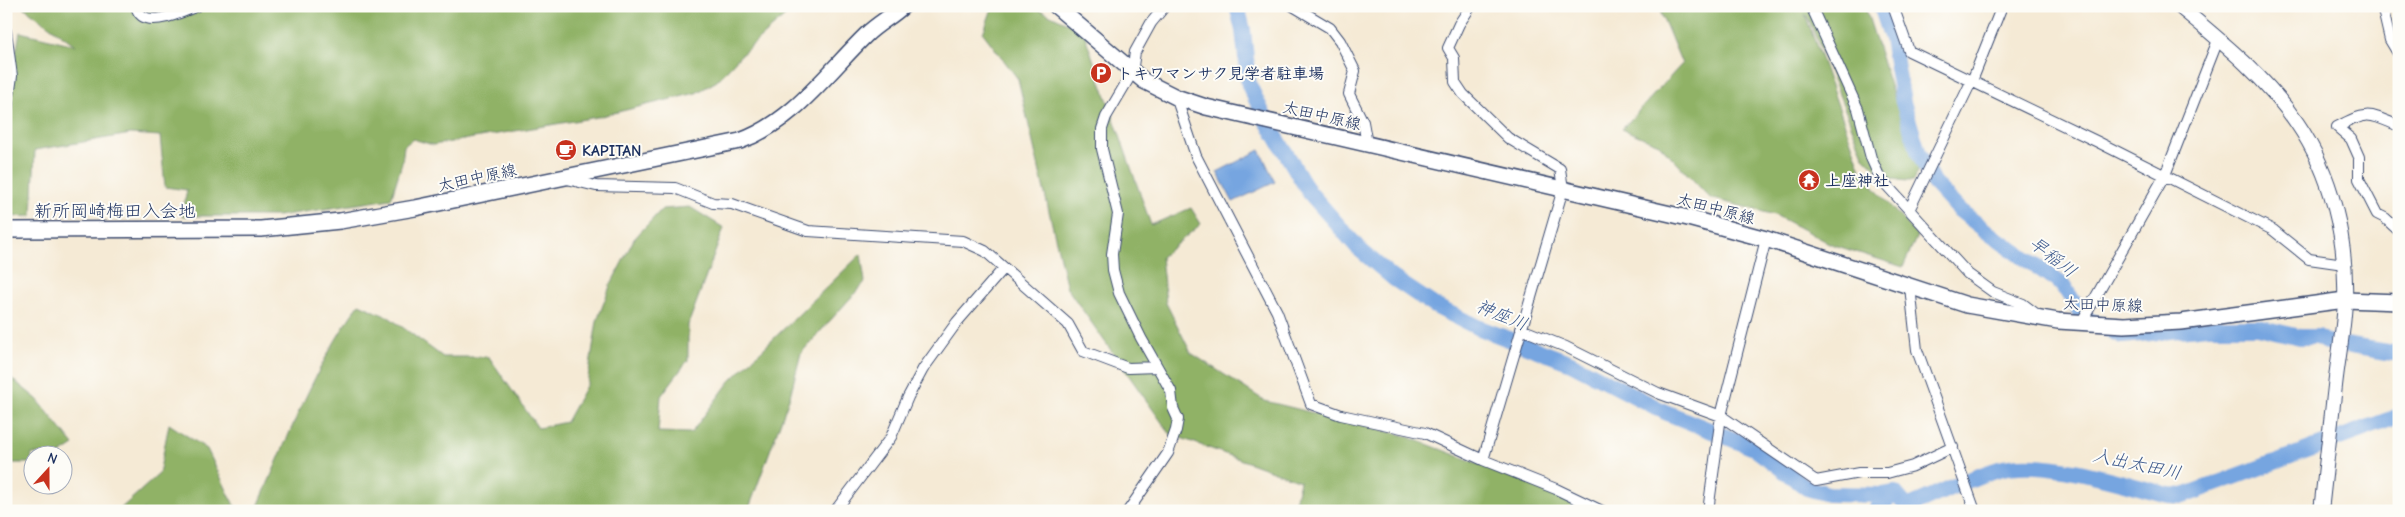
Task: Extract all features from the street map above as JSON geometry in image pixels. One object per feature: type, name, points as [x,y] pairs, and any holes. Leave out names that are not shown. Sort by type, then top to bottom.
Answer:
[{"type":"main road","name":"太田中原線","points":[[6,230],[261,229],[340,221],[406,210],[721,145],[755,135],[792,109],[866,34],[902,6]]},
{"type":"main road","name":"太田中原線","points":[[1056,6],[1132,73],[1176,97],[1206,107],[1562,189],[1766,239],[1967,306],[2044,319],[2124,325],[2181,322],[2345,300],[2399,302]]},
{"type":"street","points":[[136,6],[140,14],[155,20],[171,17],[197,6]]},
{"type":"street","points":[[1128,511],[1168,453],[1178,419],[1172,408],[1170,391],[1119,293],[1113,270],[1112,254],[1118,214],[1102,148],[1102,129],[1106,117],[1132,73],[1135,52],[1151,23],[1165,6]]},
{"type":"street","points":[[1293,6],[1330,28],[1340,41],[1355,71],[1349,94],[1363,122],[1367,144]]},
{"type":"street","points":[[1471,6],[1459,24],[1448,48],[1454,58],[1455,82],[1486,118],[1508,138],[1560,169],[1562,189],[1483,460]]},
{"type":"street","points":[[1812,6],[1858,109],[1871,158],[1880,178],[1968,274],[1993,292],[2023,304],[2044,319]]},
{"type":"street","points":[[1894,6],[1909,51],[2273,230],[2309,259],[2344,264]]},
{"type":"street","points":[[1909,210],[1972,81],[2002,6]]},
{"type":"street","points":[[2179,6],[2238,56],[2297,124],[2329,186],[2338,221],[2344,264],[2345,300],[2321,511]]},
{"type":"street","points":[[2382,6],[2390,40],[2399,55]]},
{"type":"street","points":[[6,31],[12,76],[6,117]]},
{"type":"street","points":[[2082,323],[2164,175],[2218,40]]},
{"type":"street","points":[[1176,97],[1196,156],[1277,312],[1311,404],[1341,415],[1425,433],[1483,460],[1556,489],[1602,511]]},
{"type":"street","points":[[2399,126],[2370,114],[2337,127],[2351,139],[2359,157],[2359,179],[2377,214],[2385,218],[2399,231]]},
{"type":"street","points":[[564,178],[596,186],[676,188],[713,203],[732,204],[808,231],[955,239],[985,251],[1068,324],[1083,351],[1128,368],[1158,367]]},
{"type":"street","points":[[1708,511],[1721,416],[1766,239]]},
{"type":"street","points":[[835,511],[891,437],[923,369],[957,322],[1004,268]]},
{"type":"street","points":[[1910,288],[1917,350],[1974,507]]},
{"type":"street","points":[[1521,329],[1566,347],[1658,392],[1721,416],[1816,480],[1858,473],[1887,473],[1913,466],[1953,447]]},
{"type":"green space","points":[[22,6],[796,6],[740,56],[717,81],[696,93],[597,117],[433,145],[413,139],[404,146],[402,163],[391,199],[278,216],[182,216],[187,190],[165,187],[160,136],[131,134],[35,150],[32,216],[6,217],[6,105],[20,32],[75,45]]},
{"type":"green space","points":[[993,6],[1031,6],[1083,30],[1151,225],[1191,208],[1201,224],[1161,257],[1166,303],[1191,353],[1265,401],[1403,435],[1603,511],[1293,511],[1300,481],[1170,434],[1067,288],[1018,79],[983,33]]},
{"type":"green space","points":[[1658,6],[1800,6],[1802,8],[1801,6],[1865,6],[1893,95],[1925,158],[1913,181],[1891,178],[1875,168],[1864,157],[1805,14],[1863,175],[1917,236],[1903,267],[1831,244],[1775,215],[1710,198],[1659,144],[1622,129],[1682,64]]},
{"type":"green space","points":[[690,207],[724,228],[688,325],[688,360],[661,396],[658,432],[691,433],[730,381],[861,254],[865,282],[801,353],[790,396],[748,511],[256,511],[302,404],[328,353],[359,304],[390,318],[443,357],[489,357],[538,428],[566,422],[587,384],[597,321],[610,286],[634,239],[662,209]]},
{"type":"green space","points":[[6,374],[37,399],[74,445],[22,444],[22,463],[6,463]]},
{"type":"green space","points":[[169,424],[207,449],[237,511],[118,511],[159,474]]},
{"type":"water","points":[[1260,150],[1275,182],[1233,202],[1217,172]]},
{"type":"waterway","name":"神座川","points":[[1237,6],[1243,30],[1249,85],[1265,118],[1309,192],[1359,249],[1393,278],[1435,306],[1477,327],[1571,363],[1665,412],[1754,448],[1807,488],[1828,494],[1883,495],[1895,493]]},
{"type":"waterway","name":"早稲川","points":[[1881,6],[1892,39],[1903,102],[1919,154],[1933,182],[1958,209],[2063,285],[2083,317],[2122,336],[2207,327],[2258,327],[2300,337],[2317,337],[2326,342],[2399,354]]},
{"type":"waterway","name":"入出太田川","points":[[1895,493],[1907,507],[1999,469],[2018,466],[2038,466],[2084,473],[2169,495],[2183,496],[2399,416]]},
{"type":"waterway","name":"入出太田川","points":[[1875,511],[1895,493]]},
{"type":"place","name":"トキワマンサク見学者駐車場","points":[[1101,73]]},
{"type":"place","name":"KAPITAN","points":[[566,150]]},
{"type":"place","name":"上座神社","points":[[1809,180]]},
{"type":"district","name":"新所岡崎梅田入会地","points":[[115,211]]}]
